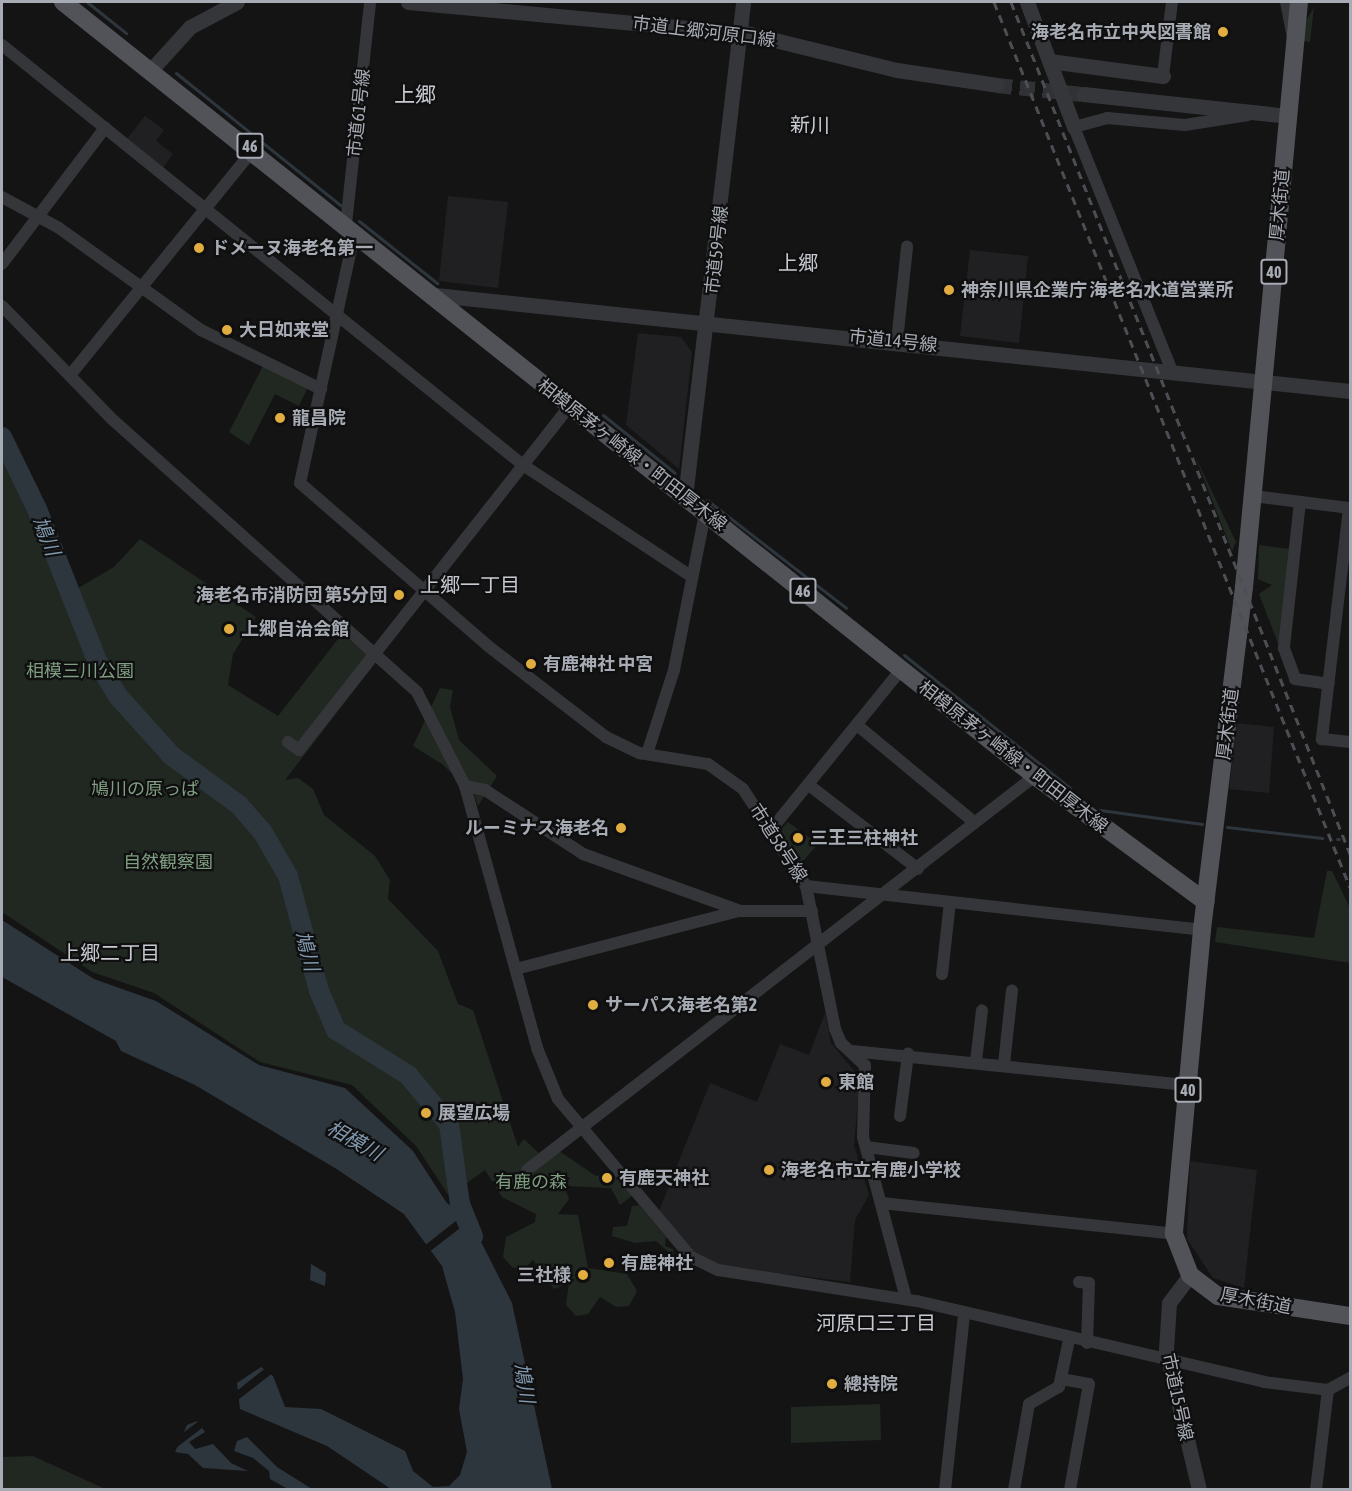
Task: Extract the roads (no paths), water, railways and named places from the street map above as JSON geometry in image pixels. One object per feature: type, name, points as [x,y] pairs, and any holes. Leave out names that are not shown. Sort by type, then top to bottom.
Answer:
[{"type":"main road","name":"相模原茅ヶ崎線・町田厚木線","points":[[63,2],[254,149],[569,407],[1035,776],[1206,902]]},
{"type":"main road","name":"厚木街道","points":[[1298,5],[1253,496],[1202,930],[1174,1234],[1190,1275],[1230,1299],[1350,1316]]},
{"type":"street","points":[[151,70],[166,52],[202,18],[237,2]]},
{"type":"street","name":"市道61号線","points":[[370,2],[351,227],[336,313],[300,483],[424,589]]},
{"type":"street","name":"市道上郷河原口線","points":[[408,2],[740,33],[897,70],[996,85]]},
{"type":"street","name":"市道59号線","points":[[685,497],[710,321],[743,2]]},
{"type":"street","points":[[1028,2],[1074,127],[1172,371]]},
{"type":"street","points":[[1049,61],[1163,76],[1172,2]]},
{"type":"street","points":[[2,45],[524,465],[692,577]]},
{"type":"street","points":[[1083,94],[1288,116]]},
{"type":"street","points":[[1074,127],[1107,118],[1185,125],[1261,113]]},
{"type":"street","points":[[2,264],[36,214],[105,128]]},
{"type":"street","points":[[71,374],[142,290],[254,149]]},
{"type":"street","points":[[2,197],[36,214],[201,330],[321,388]]},
{"type":"street","points":[[897,341],[907,247]]},
{"type":"street","name":"市道14号線","points":[[435,295],[710,321],[1350,391]]},
{"type":"street","points":[[2,306],[135,441],[374,652],[424,703],[465,786],[546,1074],[581,1130],[698,1263],[906,1299],[1069,1340],[1328,1390],[1350,1378]]},
{"type":"street","points":[[288,742],[299,750],[569,407]]},
{"type":"street","points":[[1253,496],[1350,508],[1322,739],[1350,742]]},
{"type":"street","points":[[1300,502],[1284,648],[1295,679],[1329,684]]},
{"type":"street","points":[[647,754],[674,670],[705,513]]},
{"type":"street","name":"市道58号線","points":[[424,589],[606,737],[647,754],[719,769],[743,789],[806,886],[838,1038],[852,1051],[868,1076],[866,1147],[906,1299]]},
{"type":"street","points":[[770,831],[810,786],[901,670]]},
{"type":"street","points":[[857,725],[975,824]]},
{"type":"street","points":[[527,1170],[818,947],[1035,776]]},
{"type":"street","points":[[465,786],[484,790],[583,854],[739,910]]},
{"type":"street","points":[[810,786],[918,869]]},
{"type":"street","points":[[806,886],[1202,930]]},
{"type":"street","points":[[942,974],[950,902]]},
{"type":"street","points":[[516,969],[739,910],[812,911]]},
{"type":"street","points":[[1004,1064],[1012,990]]},
{"type":"street","points":[[976,1061],[982,1010]]},
{"type":"street","points":[[852,1051],[908,1054],[1188,1085]]},
{"type":"street","points":[[897,1109],[908,1054]]},
{"type":"street","points":[[866,1147],[907,1148]]},
{"type":"street","points":[[881,1203],[1174,1234]]},
{"type":"street","name":"市道15号線","points":[[1190,1275],[1169,1303],[1167,1360],[1199,1490]]},
{"type":"street","points":[[1087,1343],[1089,1283]]},
{"type":"street","points":[[945,1490],[964,1314]]},
{"type":"street","points":[[1014,1490],[1029,1404],[1048,1397],[1061,1379],[1069,1340]]},
{"type":"street","points":[[1061,1379],[1089,1384],[1070,1490]]},
{"type":"street","points":[[1316,1490],[1328,1390]]},
{"type":"water","name":"相模川","points":[[2,920],[94,979],[156,1001],[259,1065],[345,1088],[413,1151],[446,1202],[472,1224],[512,1303],[552,1489],[391,1489],[327,1446],[240,1409],[237,1383],[261,1367],[273,1376],[285,1407],[321,1409],[405,1451],[413,1471],[433,1487],[449,1486],[460,1475],[467,1452],[459,1409],[463,1379],[455,1312],[442,1266],[404,1214],[335,1168],[195,1085],[121,1051],[116,1041],[2,977]]},
{"type":"water","points":[[311,1264],[326,1273],[325,1286],[310,1280]]},
{"type":"water","points":[[197,1421],[205,1432],[189,1442],[195,1449],[213,1444],[231,1463],[248,1471],[203,1468],[188,1454],[175,1452],[187,1425]]},
{"type":"water","points":[[247,1437],[277,1467],[312,1489],[288,1489],[270,1479],[269,1471],[253,1458],[234,1451],[237,1441]]},
{"type":"waterway","points":[[87,2],[126,33]]},
{"type":"waterway","points":[[176,73],[340,205]]},
{"type":"waterway","points":[[359,221],[437,283]]},
{"type":"waterway","points":[[603,415],[675,473]]},
{"type":"waterway","name":"鳩川","points":[[2,437],[37,509],[98,663],[117,695],[172,756],[239,805],[262,831],[288,876],[319,991],[336,1030],[408,1075],[449,1124],[460,1204],[473,1237]]},
{"type":"waterway","points":[[707,500],[846,608]]},
{"type":"waterway","points":[[904,655],[1070,788]]},
{"type":"waterway","points":[[1100,810],[1202,824]]},
{"type":"waterway","points":[[1227,827],[1322,838]]},
{"type":"tunnel","points":[[997,85],[1083,94]]},
{"type":"railway","points":[[994,2],[1350,887]]},
{"type":"railway","points":[[1011,2],[1350,854]]},
{"type":"place","name":"海老名市立中央図書館","points":[[1223,32]]},
{"type":"place","name":"ドメーヌ海老名第一","points":[[199,248]]},
{"type":"place","name":"神奈川県企業庁 海老名水道営業所","points":[[949,290]]},
{"type":"place","name":"大日如来堂","points":[[227,330]]},
{"type":"place","name":"龍昌院","points":[[280,418]]},
{"type":"place","name":"海老名市消防団 第5分団","points":[[399,595]]},
{"type":"place","name":"上郷自治会館","points":[[229,629]]},
{"type":"place","name":"有鹿神社 中宮","points":[[531,664]]},
{"type":"place","name":"ルーミナス海老名","points":[[621,828]]},
{"type":"place","name":"三王三柱神社","points":[[798,838]]},
{"type":"place","name":"サーパス海老名第2","points":[[593,1005]]},
{"type":"place","name":"東館","points":[[826,1082]]},
{"type":"place","name":"展望広場","points":[[426,1113]]},
{"type":"place","name":"海老名市立有鹿小学校","points":[[769,1170]]},
{"type":"place","name":"有鹿天神社","points":[[607,1178]]},
{"type":"place","name":"有鹿神社","points":[[609,1263]]},
{"type":"place","name":"三社様","points":[[583,1275]]},
{"type":"place","name":"總持院","points":[[832,1384]]},
{"type":"district","name":"上郷","points":[[415,94]]},
{"type":"district","name":"新川","points":[[810,124]]},
{"type":"district","name":"上郷","points":[[798,262]]},
{"type":"district","name":"上郷一丁目","points":[[470,584]]},
{"type":"district","name":"上郷二丁目","points":[[110,952]]},
{"type":"district","name":"河原口三丁目","points":[[876,1322]]},
{"type":"park label","name":"相模三川公園","points":[[80,671]]},
{"type":"park label","name":"鳩川の原っぱ","points":[[145,789]]},
{"type":"park label","name":"自然観察園","points":[[168,862]]},
{"type":"park label","name":"有鹿の森","points":[[531,1182]]}]
